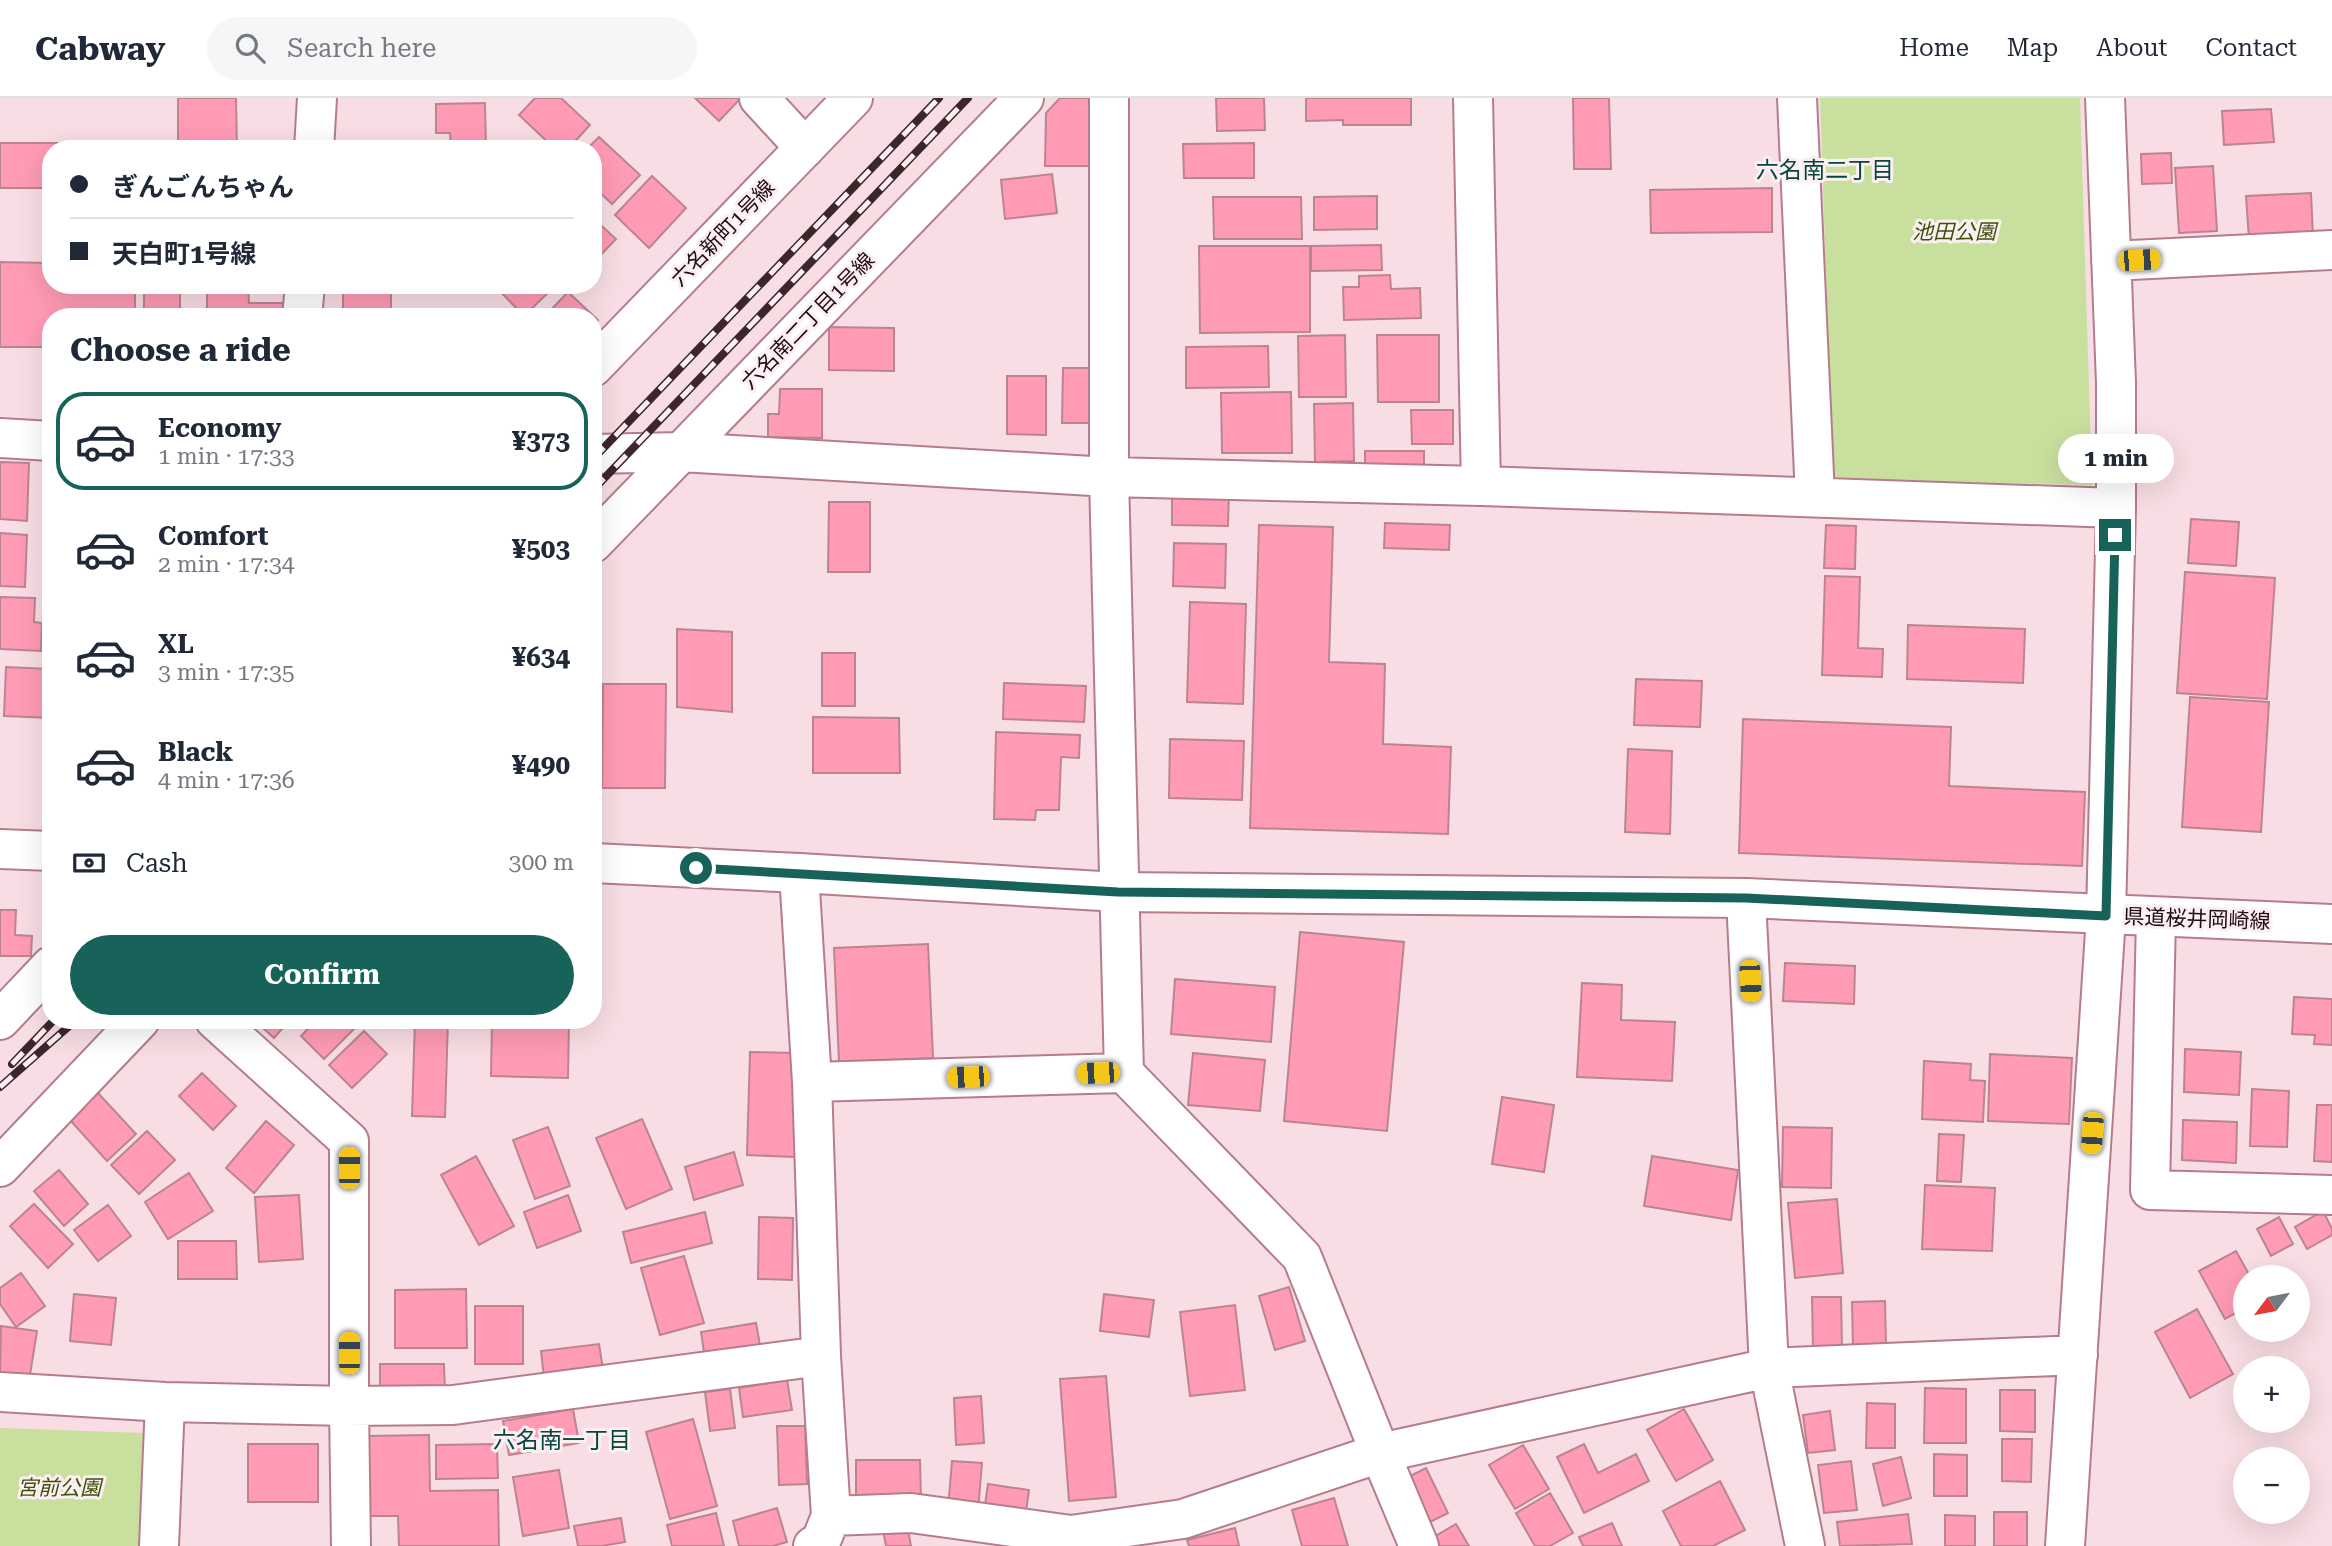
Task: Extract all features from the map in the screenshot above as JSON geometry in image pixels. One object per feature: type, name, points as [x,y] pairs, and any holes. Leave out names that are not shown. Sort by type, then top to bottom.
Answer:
[{"type":"street","points":[[315,140],[317,98]]},
{"type":"street","points":[[759,98],[805,148]]},
{"type":"street","name":"六名新町1号線","points":[[602,358],[853,98]]},
{"type":"street","name":"六名南二丁目1号線","points":[[602,534],[1024,98]]},
{"type":"street","points":[[1109,98],[1109,477],[1124,1073],[1302,1256],[1419,1546]]},
{"type":"street","points":[[1473,98],[1481,486]]},
{"type":"street","points":[[1797,98],[1815,497]]},
{"type":"street","points":[[2065,1546],[2106,916],[2116,508],[2116,383],[2105,98]]},
{"type":"street","points":[[2111,261],[2332,250]]},
{"type":"street","points":[[0,438],[42,440]]},
{"type":"street","points":[[602,454],[681,452],[1109,477],[1481,486],[2116,508]]},
{"type":"street","points":[[0,849],[42,851]]},
{"type":"street","name":"県道桜井岡崎線","points":[[602,863],[1118,892],[1746,898],[2332,924]]},
{"type":"street","points":[[799,873],[812,1082],[821,1356],[822,1531],[911,1513],[1072,1535],[1184,1519],[1380,1453],[1769,1368],[2078,1355]]},
{"type":"street","points":[[1746,898],[1769,1368],[1805,1546]]},
{"type":"street","points":[[2156,917],[2150,1190],[2332,1195]]},
{"type":"street","points":[[0,1020],[42,976]]},
{"type":"street","points":[[0,1167],[131,1029]]},
{"type":"street","points":[[225,1029],[349,1141],[351,1546]]},
{"type":"street","points":[[812,1082],[1124,1073]]},
{"type":"street","points":[[0,1392],[165,1402],[453,1405],[821,1356]]},
{"type":"street","points":[[159,1546],[165,1402]]},
{"type":"green space","name":"池田公園","points":[[1820,98],[2080,98],[2092,485],[1833,480]]},
{"type":"green space","name":"宮前公園","points":[[0,1428],[144,1433],[140,1546],[0,1546]]},
{"type":"building","points":[[178,98],[236,98],[237,140],[178,140]]},
{"type":"building","points":[[535,98],[561,98],[590,125],[576,140],[545,140],[519,115]]},
{"type":"building","points":[[695,98],[741,98],[719,121]]},
{"type":"building","points":[[1060,98],[1089,98],[1089,166],[1045,166],[1046,113]]},
{"type":"building","points":[[1216,98],[1264,98],[1265,130],[1217,131]]},
{"type":"building","points":[[1306,98],[1411,98],[1411,125],[1343,125],[1343,120],[1306,121]]},
{"type":"building","points":[[1573,98],[1609,98],[1611,169],[1574,169]]},
{"type":"building","points":[[485,103],[486,140],[450,140],[450,133],[436,133],[436,104]]},
{"type":"building","points":[[2271,109],[2274,142],[2224,145],[2222,111]]},
{"type":"building","points":[[599,137],[640,175],[612,204],[602,195],[602,140],[596,140]]},
{"type":"building","points":[[0,143],[42,143],[42,188],[0,188]]},
{"type":"building","points":[[1254,143],[1254,178],[1184,178],[1183,144]]},
{"type":"building","points":[[2171,153],[2172,183],[2142,184],[2141,154]]},
{"type":"building","points":[[2213,166],[2217,231],[2179,233],[2175,168]]},
{"type":"building","points":[[1052,174],[1057,213],[1005,219],[1001,180]]},
{"type":"building","points":[[652,176],[686,208],[649,248],[615,215]]},
{"type":"building","points":[[1772,188],[1772,232],[1651,233],[1650,190]]},
{"type":"building","points":[[2311,193],[2313,236],[2249,239],[2246,196]]},
{"type":"building","points":[[1377,196],[1377,229],[1314,230],[1314,197]]},
{"type":"building","points":[[1213,197],[1301,197],[1302,239],[1214,239]]},
{"type":"building","points":[[602,226],[616,239],[602,254]]},
{"type":"building","points":[[1381,245],[1382,270],[1311,271],[1311,246]]},
{"type":"building","points":[[1199,246],[1310,246],[1310,332],[1200,333]]},
{"type":"building","points":[[0,262],[42,263],[42,294],[135,294],[135,308],[42,308],[42,347],[0,347]]},
{"type":"building","points":[[1390,275],[1391,289],[1420,288],[1421,318],[1344,320],[1343,287],[1359,287],[1359,276]]},
{"type":"building","points":[[144,294],[180,294],[180,308],[144,308]]},
{"type":"building","points":[[207,294],[248,294],[249,303],[286,303],[286,308],[207,308]]},
{"type":"building","points":[[343,294],[391,294],[391,308],[343,308]]},
{"type":"building","points":[[503,294],[547,294],[532,308],[516,308]]},
{"type":"building","points":[[566,294],[570,294],[585,308],[553,308]]},
{"type":"building","points":[[829,327],[894,328],[894,371],[829,370]]},
{"type":"building","points":[[1345,335],[1346,397],[1299,397],[1298,336]]},
{"type":"building","points":[[1377,335],[1439,335],[1439,402],[1378,402]]},
{"type":"building","points":[[1268,346],[1269,387],[1186,388],[1186,347]]},
{"type":"building","points":[[1063,368],[1101,368],[1100,423],[1062,423]]},
{"type":"building","points":[[1007,376],[1046,376],[1046,435],[1007,434]]},
{"type":"building","points":[[780,389],[822,389],[822,438],[768,437],[768,414],[779,414]]},
{"type":"building","points":[[1291,392],[1292,453],[1222,453],[1221,393]]},
{"type":"building","points":[[1353,403],[1354,461],[1315,462],[1314,404]]},
{"type":"building","points":[[1411,410],[1453,410],[1453,444],[1412,444]]},
{"type":"building","points":[[1365,451],[1424,451],[1424,473],[1365,474]]},
{"type":"building","points":[[0,462],[29,463],[27,521],[0,519]]},
{"type":"building","points":[[1172,490],[1229,492],[1228,526],[1172,525]]},
{"type":"building","points":[[829,502],[870,502],[870,572],[828,572]]},
{"type":"building","points":[[2191,519],[2239,522],[2236,566],[2188,563]]},
{"type":"building","points":[[1385,523],[1450,525],[1449,550],[1384,548]]},
{"type":"building","points":[[1259,525],[1333,527],[1329,662],[1385,664],[1383,744],[1451,747],[1448,834],[1250,828]]},
{"type":"building","points":[[1826,525],[1856,526],[1855,569],[1824,568]]},
{"type":"building","points":[[0,533],[27,535],[25,587],[0,586]]},
{"type":"building","points":[[1174,543],[1226,544],[1225,588],[1173,586]]},
{"type":"building","points":[[2185,572],[2275,578],[2267,699],[2177,693]]},
{"type":"building","points":[[1825,576],[1860,577],[1858,648],[1883,649],[1882,677],[1822,675]]},
{"type":"building","points":[[0,597],[35,598],[34,622],[42,623],[41,651],[0,649]]},
{"type":"building","points":[[1190,602],[1246,604],[1243,704],[1187,702]]},
{"type":"building","points":[[1908,625],[2025,629],[2023,683],[1907,679]]},
{"type":"building","points":[[677,629],[732,632],[732,712],[677,707]]},
{"type":"building","points":[[822,653],[855,653],[855,706],[822,706]]},
{"type":"building","points":[[6,667],[42,669],[42,718],[4,716]]},
{"type":"building","points":[[1636,679],[1702,681],[1700,727],[1634,725]]},
{"type":"building","points":[[1004,683],[1086,686],[1084,722],[1003,719]]},
{"type":"building","points":[[603,684],[666,684],[665,788],[602,788]]},
{"type":"building","points":[[2190,697],[2269,702],[2261,832],[2182,827]]},
{"type":"building","points":[[813,717],[899,718],[900,773],[813,773]]},
{"type":"building","points":[[1743,719],[1951,727],[1949,786],[2085,792],[2082,866],[1739,853]]},
{"type":"building","points":[[996,732],[1080,735],[1079,758],[1061,757],[1059,810],[1036,810],[1035,820],[994,819]]},
{"type":"building","points":[[1170,739],[1244,741],[1242,800],[1169,798]]},
{"type":"building","points":[[1628,749],[1672,751],[1670,834],[1625,832]]},
{"type":"building","points":[[0,910],[16,910],[15,935],[32,936],[31,956],[0,956]]},
{"type":"building","points":[[1300,932],[1404,942],[1387,1131],[1284,1121]]},
{"type":"building","points":[[928,944],[933,1058],[839,1062],[834,948]]},
{"type":"building","points":[[1785,963],[1855,966],[1854,1004],[1783,1001]]},
{"type":"building","points":[[1175,979],[1275,987],[1271,1042],[1171,1034]]},
{"type":"building","points":[[1582,983],[1622,985],[1621,1020],[1675,1022],[1672,1081],[1577,1077]]},
{"type":"building","points":[[2294,997],[2332,999],[2332,1045],[2314,1044],[2315,1035],[2292,1034]]},
{"type":"building","points":[[264,1029],[282,1029],[274,1038]]},
{"type":"building","points":[[308,1029],[354,1029],[324,1059],[301,1036]]},
{"type":"building","points":[[415,1029],[448,1029],[445,1117],[412,1116]]},
{"type":"building","points":[[492,1029],[569,1029],[568,1078],[491,1076]]},
{"type":"building","points":[[364,1031],[387,1054],[352,1088],[329,1065]]},
{"type":"building","points":[[2185,1049],[2241,1052],[2239,1095],[2184,1092]]},
{"type":"building","points":[[750,1052],[797,1053],[795,1157],[747,1155]]},
{"type":"building","points":[[1193,1053],[1265,1060],[1260,1111],[1188,1105]]},
{"type":"building","points":[[1990,1054],[2072,1058],[2069,1124],[1988,1121]]},
{"type":"building","points":[[1924,1061],[1971,1064],[1970,1080],[1985,1081],[1983,1122],[1922,1119]]},
{"type":"building","points":[[202,1073],[236,1106],[213,1130],[179,1096]]},
{"type":"building","points":[[2252,1089],[2289,1091],[2287,1147],[2250,1146]]},
{"type":"building","points":[[98,1093],[136,1134],[107,1161],[70,1120]]},
{"type":"building","points":[[1502,1097],[1554,1105],[1544,1172],[1492,1164]]},
{"type":"building","points":[[2317,1105],[2332,1105],[2332,1162],[2314,1161]]},
{"type":"building","points":[[642,1119],[672,1189],[626,1209],[596,1138]]},
{"type":"building","points":[[2183,1120],[2237,1122],[2236,1163],[2182,1160]]},
{"type":"building","points":[[266,1121],[294,1145],[254,1193],[226,1168]]},
{"type":"building","points":[[548,1127],[570,1186],[535,1199],[513,1140]]},
{"type":"building","points":[[1783,1127],[1832,1128],[1831,1188],[1782,1187]]},
{"type":"building","points":[[147,1131],[175,1160],[139,1194],[111,1165]]},
{"type":"building","points":[[1939,1134],[1964,1135],[1961,1182],[1937,1181]]},
{"type":"building","points":[[734,1152],[743,1185],[694,1200],[685,1167]]},
{"type":"building","points":[[476,1156],[514,1226],[479,1245],[441,1175]]},
{"type":"building","points":[[1652,1156],[1738,1170],[1731,1220],[1644,1206]]},
{"type":"building","points":[[59,1170],[88,1204],[64,1226],[34,1191]]},
{"type":"building","points":[[189,1173],[213,1211],[168,1239],[145,1202]]},
{"type":"building","points":[[1925,1185],[1995,1188],[1992,1251],[1922,1249]]},
{"type":"building","points":[[299,1195],[303,1259],[259,1262],[255,1197]]},
{"type":"building","points":[[568,1195],[581,1231],[537,1248],[524,1212]]},
{"type":"building","points":[[1837,1199],[1843,1273],[1795,1278],[1788,1203]]},
{"type":"building","points":[[34,1204],[73,1244],[48,1268],[10,1226]]},
{"type":"building","points":[[108,1205],[131,1236],[98,1261],[74,1230]]},
{"type":"building","points":[[2323,1211],[2332,1229],[2332,1235],[2307,1249],[2295,1227]]},
{"type":"building","points":[[705,1212],[712,1243],[631,1263],[623,1232]]},
{"type":"building","points":[[759,1217],[793,1218],[792,1280],[758,1279]]},
{"type":"building","points":[[2279,1217],[2293,1244],[2271,1256],[2257,1229]]},
{"type":"building","points":[[178,1241],[236,1241],[237,1279],[178,1279]]},
{"type":"building","points":[[2236,1251],[2244,1265],[2233,1265],[2233,1315],[2225,1319],[2199,1271]]},
{"type":"building","points":[[684,1256],[704,1323],[660,1335],[641,1268]]},
{"type":"building","points":[[21,1273],[45,1306],[16,1327],[0,1304],[0,1288]]},
{"type":"building","points":[[1289,1287],[1305,1341],[1275,1350],[1259,1296]]},
{"type":"building","points":[[466,1289],[467,1348],[395,1348],[395,1290]]},
{"type":"building","points":[[74,1294],[116,1298],[111,1345],[70,1341]]},
{"type":"building","points":[[1104,1294],[1154,1300],[1149,1337],[1100,1331]]},
{"type":"building","points":[[1812,1297],[1841,1297],[1842,1348],[1813,1348]]},
{"type":"building","points":[[1885,1301],[1886,1346],[1853,1347],[1852,1302]]},
{"type":"building","points":[[1235,1305],[1245,1390],[1190,1396],[1180,1312]]},
{"type":"building","points":[[475,1306],[523,1306],[523,1364],[475,1364]]},
{"type":"building","points":[[2197,1309],[2233,1374],[2190,1398],[2155,1332]]},
{"type":"building","points":[[756,1323],[762,1356],[706,1366],[701,1332]]},
{"type":"building","points":[[1,1326],[37,1331],[29,1381],[0,1377]]},
{"type":"building","points":[[599,1344],[603,1369],[544,1377],[541,1351]]},
{"type":"building","points":[[380,1364],[444,1364],[445,1393],[380,1393]]},
{"type":"building","points":[[1106,1376],[1116,1497],[1069,1501],[1060,1379]]},
{"type":"building","points":[[787,1380],[792,1410],[743,1417],[739,1388]]},
{"type":"building","points":[[1925,1388],[1966,1389],[1966,1443],[1924,1443]]},
{"type":"building","points":[[730,1389],[735,1428],[710,1431],[705,1392]]},
{"type":"building","points":[[2000,1390],[2035,1390],[2035,1432],[2000,1431]]},
{"type":"building","points":[[981,1396],[984,1443],[956,1445],[954,1398]]},
{"type":"building","points":[[1867,1403],[1895,1404],[1895,1448],[1866,1448]]},
{"type":"building","points":[[573,1409],[579,1443],[509,1455],[503,1421]]},
{"type":"building","points":[[1684,1409],[1713,1460],[1676,1481],[1647,1430]]},
{"type":"building","points":[[1830,1411],[1835,1450],[1808,1453],[1803,1415]]},
{"type":"building","points":[[693,1419],[717,1506],[670,1519],[646,1432]]},
{"type":"building","points":[[777,1426],[805,1426],[807,1484],[779,1485]]},
{"type":"building","points":[[429,1435],[430,1491],[498,1490],[499,1546],[399,1546],[398,1516],[369,1516],[367,1436]]},
{"type":"building","points":[[2002,1439],[2032,1439],[2031,1482],[2002,1481]]},
{"type":"building","points":[[248,1444],[318,1444],[318,1502],[248,1502]]},
{"type":"building","points":[[497,1444],[498,1478],[436,1479],[436,1445]]},
{"type":"building","points":[[1584,1444],[1598,1473],[1636,1454],[1649,1481],[1584,1513],[1557,1457]]},
{"type":"building","points":[[1523,1445],[1549,1489],[1515,1509],[1489,1465]]},
{"type":"building","points":[[1934,1454],[1967,1455],[1967,1496],[1934,1496]]},
{"type":"building","points":[[1901,1457],[1911,1498],[1883,1506],[1873,1464]]},
{"type":"building","points":[[856,1460],[920,1460],[921,1500],[856,1501]]},
{"type":"building","points":[[952,1461],[982,1463],[978,1511],[948,1509]]},
{"type":"building","points":[[1851,1461],[1857,1510],[1824,1513],[1818,1465]]},
{"type":"building","points":[[1426,1468],[1448,1513],[1422,1526],[1400,1481]]},
{"type":"building","points":[[559,1470],[569,1528],[523,1536],[513,1477]]},
{"type":"building","points":[[1720,1481],[1745,1530],[1713,1546],[1681,1546],[1663,1511]]},
{"type":"building","points":[[988,1484],[1029,1490],[1025,1518],[984,1512]]},
{"type":"building","points":[[1550,1493],[1573,1533],[1550,1546],[1535,1546],[1516,1513]]},
{"type":"building","points":[[1334,1498],[1348,1546],[1302,1546],[1292,1510]]},
{"type":"building","points":[[777,1508],[787,1542],[773,1546],[739,1546],[733,1521]]},
{"type":"building","points":[[1994,1512],[2027,1512],[2027,1546],[1994,1546]]},
{"type":"building","points":[[716,1513],[724,1546],[672,1546],[667,1525]]},
{"type":"building","points":[[1908,1514],[1912,1544],[1840,1546],[1837,1522]]},
{"type":"building","points":[[1945,1515],[1975,1516],[1975,1546],[1945,1546]]},
{"type":"building","points":[[621,1518],[625,1542],[578,1546],[574,1526]]},
{"type":"building","points":[[1612,1523],[1622,1546],[1583,1546],[1579,1537]]},
{"type":"building","points":[[1456,1524],[1469,1546],[1429,1546],[1427,1541]]},
{"type":"building","points":[[907,1525],[911,1546],[886,1546],[883,1530]]},
{"type":"building","points":[[1235,1528],[1239,1546],[1189,1546],[1187,1540]]},
{"type":"railway","points":[[602,450],[939,98]]},
{"type":"railway","points":[[602,481],[968,98]]},
{"type":"railway","points":[[12,1064],[45,1029]]},
{"type":"railway","points":[[0,1087],[66,1029]]},
{"type":"district","name":"六名南二丁目","points":[[1825,170]]},
{"type":"district","name":"六名南一丁目","points":[[562,1440]]},
{"type":"route","points":[[696,868],[1118,892],[1746,898],[2106,916],[2115,535]]}]
